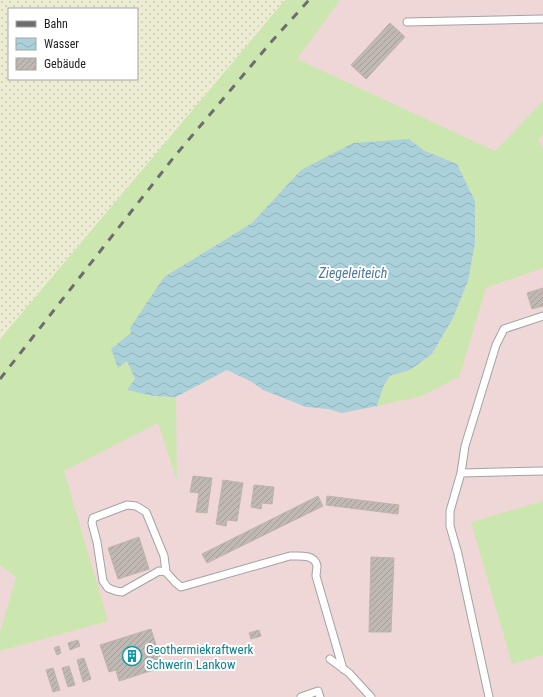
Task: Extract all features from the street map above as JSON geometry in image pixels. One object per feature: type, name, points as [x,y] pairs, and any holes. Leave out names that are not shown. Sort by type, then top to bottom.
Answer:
[{"type":"lane","points":[[407,22],[543,19]]},
{"type":"lane","points":[[489,697],[458,554],[450,526],[450,511],[465,446],[496,345],[504,329],[543,316]]},
{"type":"lane","points":[[460,473],[543,471]]},
{"type":"lane","points":[[166,572],[159,571],[122,592],[108,588],[103,581],[101,573],[97,542],[92,523],[93,518],[127,505],[136,506],[146,512],[164,556],[166,572],[181,588],[290,556],[305,556],[314,560],[317,565],[316,576],[343,669]]},
{"type":"lane","points":[[330,659],[349,673],[371,697]]},
{"type":"lane","points":[[301,697],[318,690],[320,697]]},
{"type":"shaded area","points":[[338,0],[543,0],[543,697],[0,697],[0,416]]},
{"type":"green space","points":[[0,0],[285,0],[0,339]]},
{"type":"green space","points":[[285,0],[340,0],[297,59],[495,151],[543,101],[543,134],[538,140],[543,148],[543,268],[486,288],[459,377],[422,396],[377,406],[384,385],[390,376],[410,370],[432,354],[453,318],[468,281],[475,243],[475,201],[457,164],[425,151],[409,139],[301,170],[252,223],[164,277],[131,333],[118,368],[127,361],[135,379],[128,389],[153,396],[176,397],[177,481],[158,423],[64,471],[108,621],[0,651],[0,632],[16,577],[0,565],[0,339]]},
{"type":"green space","points":[[543,501],[543,655],[512,664],[471,522]]},
{"type":"water","name":"Ziegeleiteich","points":[[409,139],[425,151],[457,164],[475,201],[475,243],[468,281],[453,318],[432,354],[410,370],[390,376],[384,385],[377,406],[342,413],[328,409],[306,407],[263,390],[252,382],[227,370],[176,397],[153,396],[127,390],[135,379],[127,361],[118,368],[111,349],[131,333],[130,328],[164,277],[252,223],[301,170],[353,143]]},
{"type":"building","points":[[390,23],[405,37],[366,79],[351,65]]},
{"type":"building","points":[[543,288],[543,306],[532,309],[527,293]]},
{"type":"building","points":[[193,476],[212,478],[207,513],[196,512],[199,493],[190,492]]},
{"type":"building","points":[[223,480],[243,483],[237,521],[227,520],[226,526],[216,524]]},
{"type":"building","points":[[254,485],[274,487],[272,504],[262,503],[261,509],[251,507]]},
{"type":"building","points":[[318,496],[323,506],[207,563],[202,554]]},
{"type":"building","points":[[327,496],[399,505],[398,514],[326,505]]},
{"type":"building","points":[[139,537],[149,569],[118,579],[108,548]]},
{"type":"building","points":[[371,557],[394,558],[391,632],[369,632]]},
{"type":"building","name":"Geothermiekraftwerk Schwerin Lankow","points":[[151,629],[163,667],[119,681],[116,670],[109,672],[100,645]]},
{"type":"building","points":[[259,630],[261,636],[251,639],[249,633]]},
{"type":"building","points":[[78,640],[80,646],[70,650],[68,643]]},
{"type":"building","points":[[59,646],[61,653],[57,655],[54,648]]},
{"type":"building","points":[[84,658],[91,679],[83,682],[77,660]]},
{"type":"building","points":[[69,666],[75,685],[68,687],[62,668]]},
{"type":"building","points":[[53,668],[60,690],[53,692],[46,670]]},
{"type":"railway","points":[[0,379],[174,157],[272,41],[309,0]]},
{"type":"place","name":"Geothermiekraftwerk Schwerin Lankow","points":[[132,656]]}]
